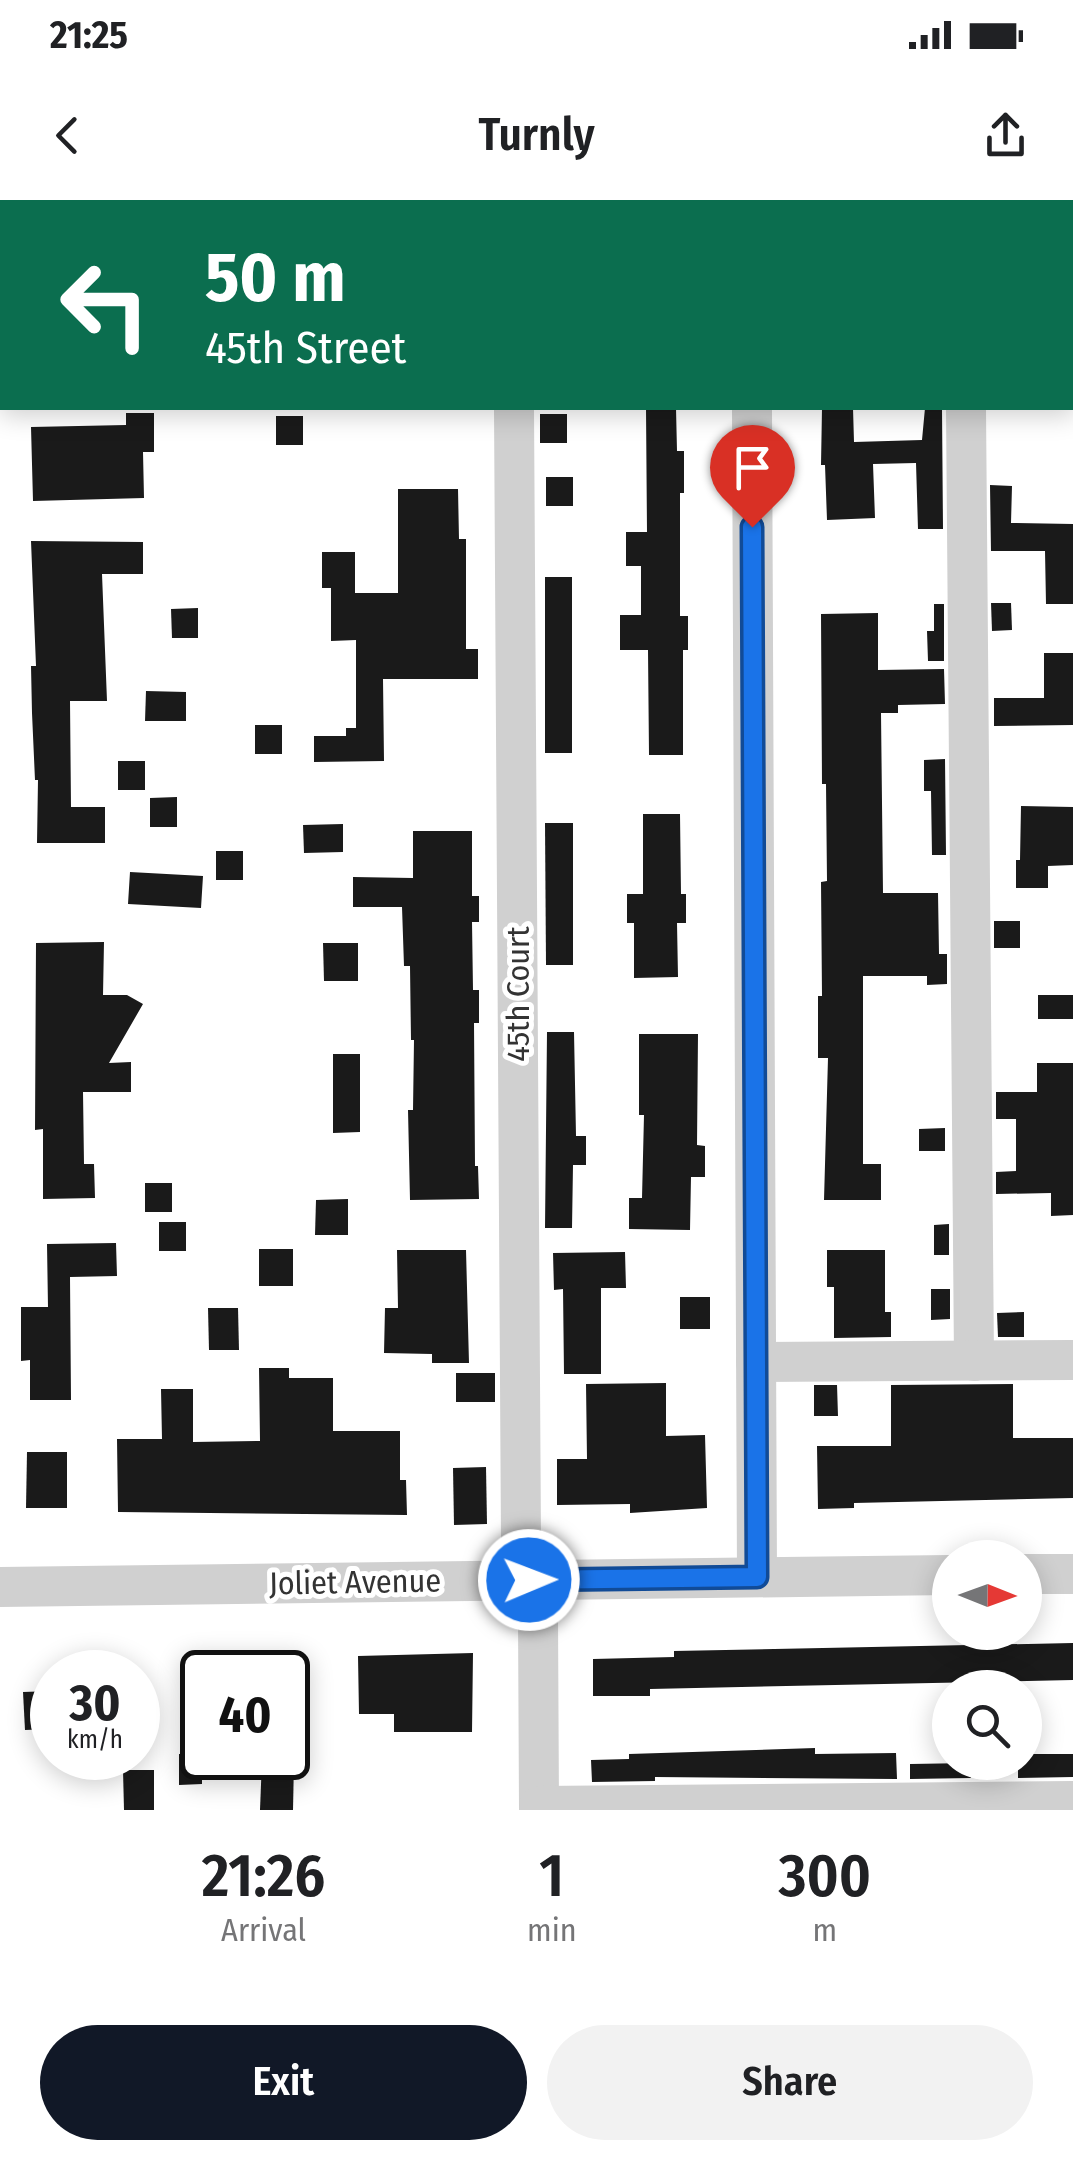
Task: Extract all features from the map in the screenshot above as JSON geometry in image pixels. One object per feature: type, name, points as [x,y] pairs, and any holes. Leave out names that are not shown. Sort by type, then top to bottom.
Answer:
[{"type":"street","name":"45th Court","points":[[514,410],[521,1543],[538,1617],[538,1808]]},
{"type":"street","points":[[752,410],[757,1577]]},
{"type":"street","points":[[966,410],[974,1360]]},
{"type":"street","points":[[756,1362],[1073,1360]]},
{"type":"street","points":[[1042,1574],[1073,1574]]},
{"type":"street","name":"Joliet Avenue","points":[[0,1587],[932,1575]]},
{"type":"street","points":[[538,1808],[1073,1801]]},
{"type":"building","points":[[646,410],[676,410],[677,451],[684,451],[680,616],[688,616],[688,650],[683,650],[683,755],[649,755],[648,650],[620,650],[620,615],[641,615],[641,566],[626,566],[626,532],[647,532]]},
{"type":"building","points":[[822,410],[853,410],[854,442],[922,440],[925,410],[942,410],[943,529],[918,529],[916,463],[873,464],[875,518],[827,520],[825,465],[821,465]]},
{"type":"building","points":[[126,413],[154,413],[154,452],[143,452],[144,498],[33,501],[31,427],[126,425]]},
{"type":"building","points":[[540,414],[567,414],[567,443],[540,443]]},
{"type":"building","points":[[276,416],[303,416],[303,445],[276,445]]},
{"type":"building","points":[[546,477],[573,477],[573,506],[546,506]]},
{"type":"building","points":[[990,485],[1012,486],[1011,523],[1073,524],[1073,604],[1046,604],[1045,551],[991,551]]},
{"type":"building","points":[[398,489],[458,489],[459,539],[466,539],[466,649],[478,649],[478,679],[383,679],[384,761],[314,762],[314,736],[346,736],[346,728],[356,728],[356,640],[331,641],[331,588],[322,588],[322,552],[355,552],[355,593],[398,593]]},
{"type":"building","points":[[31,541],[143,542],[143,574],[102,574],[107,701],[70,701],[71,807],[105,807],[105,843],[37,843]]},
{"type":"building","points":[[545,577],[572,577],[572,753],[545,753]]},
{"type":"building","points":[[991,603],[1011,603],[1012,630],[992,631]]},
{"type":"building","points":[[934,604],[944,604],[944,661],[928,661],[927,631],[934,631]]},
{"type":"building","points":[[198,608],[198,638],[172,638],[171,609]]},
{"type":"building","points":[[878,613],[878,670],[944,669],[945,704],[898,705],[898,713],[881,713],[883,893],[938,893],[939,954],[947,954],[947,984],[927,985],[927,976],[863,976],[863,1164],[881,1164],[881,1200],[824,1200],[828,1058],[818,1058],[821,882],[827,881],[821,614]]},
{"type":"building","points":[[1044,653],[1073,653],[1073,725],[994,726],[994,698],[1044,698]]},
{"type":"building","points":[[146,691],[186,692],[186,721],[145,721]]},
{"type":"building","points":[[255,725],[282,725],[282,754],[255,754]]},
{"type":"building","points":[[945,759],[946,855],[932,855],[931,791],[924,791],[924,760]]},
{"type":"building","points":[[118,761],[145,761],[145,790],[118,790]]},
{"type":"building","points":[[177,797],[177,827],[150,827],[150,798]]},
{"type":"building","points":[[1021,806],[1073,807],[1073,865],[1048,866],[1048,888],[1016,888]]},
{"type":"building","points":[[643,814],[680,814],[681,894],[686,894],[686,923],[677,923],[678,977],[634,978],[634,923],[627,923],[627,894],[643,894]]},
{"type":"building","points":[[545,823],[573,823],[573,965],[546,965]]},
{"type":"building","points":[[343,824],[343,852],[304,853],[303,825]]},
{"type":"building","points":[[413,831],[472,831],[472,896],[479,896],[479,922],[472,922],[473,990],[479,990],[479,1023],[474,1023],[475,1166],[479,1199],[410,1200],[408,1110],[413,1110],[414,1040],[410,966],[404,966],[402,907],[353,907],[353,877],[413,878]]},
{"type":"building","points":[[216,851],[243,851],[243,880],[216,880]]},
{"type":"building","points":[[130,872],[203,876],[201,908],[128,904]]},
{"type":"building","points":[[994,921],[1020,921],[1020,948],[994,948]]},
{"type":"building","points":[[104,942],[103,995],[127,995],[143,1004],[109,1063],[131,1062],[131,1092],[83,1092],[84,1164],[94,1164],[95,1198],[43,1199],[43,1129],[35,1130],[36,943]]},
{"type":"building","points":[[323,943],[358,943],[358,981],[324,981]]},
{"type":"building","points":[[1038,995],[1073,995],[1073,1019],[1038,1019]]},
{"type":"building","points":[[547,1032],[574,1032],[576,1136],[586,1136],[586,1165],[573,1165],[572,1228],[545,1228]]},
{"type":"building","points":[[639,1034],[698,1034],[697,1145],[705,1146],[705,1177],[691,1177],[690,1230],[629,1229],[629,1198],[642,1198],[644,1115],[639,1115]]},
{"type":"building","points":[[333,1054],[360,1054],[360,1132],[333,1133]]},
{"type":"building","points":[[1037,1063],[1073,1063],[1073,1215],[1051,1216],[1051,1193],[996,1194],[996,1172],[1016,1171],[1016,1119],[996,1119],[996,1092],[1037,1092]]},
{"type":"building","points":[[945,1128],[945,1151],[919,1151],[919,1129]]},
{"type":"building","points":[[145,1183],[172,1183],[172,1212],[145,1212]]},
{"type":"building","points":[[348,1199],[348,1235],[315,1235],[316,1200]]},
{"type":"building","points":[[159,1222],[186,1222],[186,1251],[159,1251]]},
{"type":"building","points":[[949,1224],[949,1255],[934,1255],[934,1225]]},
{"type":"building","points":[[116,1243],[117,1276],[70,1277],[71,1400],[30,1400],[30,1360],[21,1361],[21,1307],[48,1307],[47,1244]]},
{"type":"building","points":[[259,1249],[293,1249],[293,1286],[259,1286]]},
{"type":"building","points":[[397,1250],[466,1250],[469,1363],[432,1363],[432,1354],[384,1353],[385,1308],[398,1308]]},
{"type":"building","points":[[827,1250],[885,1250],[885,1312],[891,1312],[891,1337],[834,1338],[834,1287],[827,1287]]},
{"type":"building","points":[[625,1252],[626,1288],[601,1288],[601,1374],[564,1374],[563,1289],[554,1290],[553,1253]]},
{"type":"building","points":[[931,1289],[950,1289],[950,1319],[931,1320]]},
{"type":"building","points":[[680,1297],[710,1297],[710,1329],[680,1329]]},
{"type":"building","points":[[208,1308],[238,1308],[239,1350],[209,1350]]},
{"type":"building","points":[[1024,1312],[1024,1337],[998,1337],[997,1313]]},
{"type":"building","points":[[259,1368],[289,1368],[289,1378],[333,1378],[333,1431],[400,1431],[400,1480],[406,1480],[407,1515],[118,1512],[117,1439],[162,1439],[161,1389],[193,1389],[193,1442],[260,1441]]},
{"type":"building","points":[[456,1373],[495,1373],[495,1402],[456,1402]]},
{"type":"building","points":[[666,1383],[666,1436],[705,1435],[707,1508],[630,1513],[630,1504],[557,1505],[557,1459],[587,1459],[586,1384]]},
{"type":"building","points":[[1013,1384],[1013,1438],[1073,1438],[1073,1498],[854,1503],[854,1508],[818,1509],[817,1446],[891,1446],[891,1385]]},
{"type":"building","points":[[814,1385],[837,1385],[838,1416],[814,1416]]},
{"type":"building","points":[[27,1452],[67,1452],[67,1508],[26,1508]]},
{"type":"building","points":[[486,1467],[487,1524],[454,1525],[453,1468]]},
{"type":"building","points":[[1073,1643],[1073,1680],[1042,1681],[1042,1670],[932,1670],[932,1683],[650,1689],[650,1696],[593,1696],[593,1659],[674,1657],[674,1651],[932,1646],[932,1650],[1042,1650],[1042,1644]]},
{"type":"building","points":[[473,1653],[472,1732],[394,1732],[394,1714],[359,1714],[358,1656]]},
{"type":"building","points":[[23,1692],[30,1692],[30,1730],[25,1730]]},
{"type":"building","points":[[815,1748],[815,1754],[896,1753],[897,1779],[655,1777],[655,1781],[592,1782],[591,1760],[629,1759],[629,1754]]},
{"type":"building","points":[[180,1754],[180,1780],[202,1780],[202,1784],[179,1785]]},
{"type":"building","points":[[1042,1754],[1073,1754],[1073,1777],[1042,1778]]},
{"type":"building","points":[[910,1764],[932,1764],[932,1779],[910,1779]]},
{"type":"building","points":[[123,1780],[154,1780],[154,1810],[124,1810]]},
{"type":"building","points":[[261,1780],[294,1780],[293,1810],[260,1810]]},
{"type":"route","points":[[529,1580],[757,1577],[752,527]]}]
